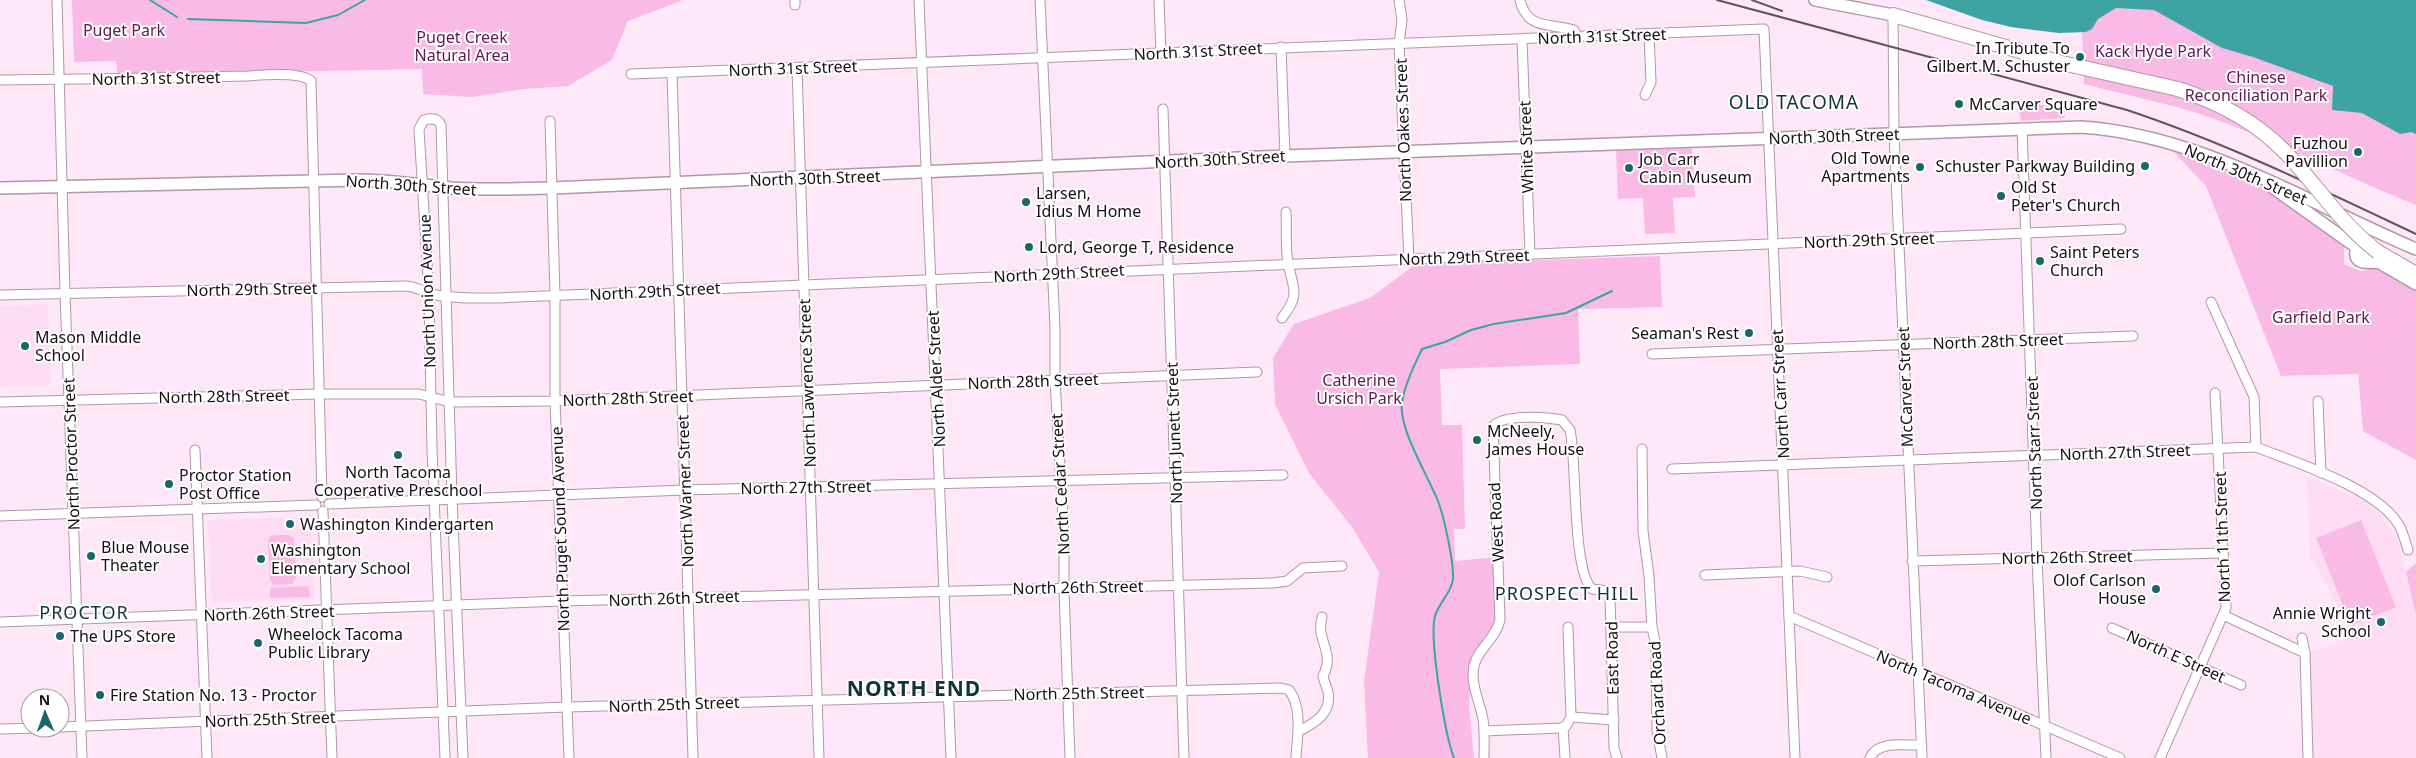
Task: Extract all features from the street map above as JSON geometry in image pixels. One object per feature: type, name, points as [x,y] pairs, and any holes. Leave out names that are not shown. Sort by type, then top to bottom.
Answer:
[{"type":"highway","points":[[1893,15],[2062,63],[2178,89],[2219,105],[2263,132],[2290,157],[2347,225],[2378,257],[2416,274]]},
{"type":"main road","points":[[1815,0],[1893,15]]},
{"type":"main road","name":"North 30th Street","points":[[0,188],[384,180],[444,187],[495,190],[676,184],[1285,156],[2081,127],[2142,135],[2211,156],[2416,251]]},
{"type":"main road","points":[[2260,178],[2356,248]]},
{"type":"main road","points":[[2416,251],[2367,233],[2361,236],[2356,248],[2356,256],[2360,262],[2366,264],[2378,257],[2416,284]]},
{"type":"street","name":"North Proctor Street","points":[[57,0],[65,293],[82,758]]},
{"type":"street","name":"North Alder Street","points":[[919,0],[928,173],[951,758]]},
{"type":"street","name":"North Cedar Street","points":[[1040,0],[1055,381],[1064,534],[1070,758]]},
{"type":"street","points":[[1159,0],[1161,52]]},
{"type":"street","name":"North Oakes Street","points":[[1399,0],[1402,20],[1399,44],[1409,259]]},
{"type":"street","points":[[1520,0],[1522,12],[1530,20],[1574,30],[1577,36]]},
{"type":"street","name":"McCarver Street","points":[[1893,15],[1891,43],[1898,239],[1922,758]]},
{"type":"street","name":"North 31st Street","points":[[631,74],[1764,29]]},
{"type":"street","name":"North Carr Street","points":[[1764,29],[1795,758]]},
{"type":"street","points":[[1645,96],[1651,82],[1649,34]]},
{"type":"street","name":"White Street","points":[[1522,39],[1530,254]]},
{"type":"street","points":[[1281,47],[1285,156]]},
{"type":"street","name":"North Lawrence Street","points":[[796,68],[819,758]]},
{"type":"street","name":"North Warner Street","points":[[672,73],[693,758]]},
{"type":"street","name":"North 31st Street","points":[[0,80],[117,80],[270,75],[302,76],[311,81],[314,181]]},
{"type":"street","name":"North Junett Street","points":[[1163,109],[1180,585],[1184,758]]},
{"type":"street","name":"North Union Avenue","points":[[445,758],[431,396],[429,294],[420,126],[424,120],[432,119],[440,122],[441,125],[452,498],[463,758]]},
{"type":"street","name":"North Puget Sound Avenue","points":[[550,121],[555,295],[555,401],[569,758]]},
{"type":"street","name":"North Starr Street","points":[[2022,128],[2046,758]]},
{"type":"street","points":[[314,181],[322,504],[332,758]]},
{"type":"street","points":[[1282,318],[1294,297],[1292,276],[1288,263],[1286,212]]},
{"type":"street","name":"North 29th Street","points":[[0,295],[406,286],[418,287],[429,294],[447,297],[555,295],[2121,229]]},
{"type":"street","points":[[2211,302],[2254,397],[2256,447],[2360,491],[2379,504],[2398,524],[2408,550]]},
{"type":"street","name":"North 28th Street","points":[[1652,354],[2133,336]]},
{"type":"street","name":"North 28th Street","points":[[0,402],[319,394],[431,396],[450,402],[555,401],[1257,372]]},
{"type":"street","name":"North 11th Street","points":[[2160,758],[2226,608],[2216,393]]},
{"type":"street","points":[[2318,401],[2321,473]]},
{"type":"street","name":"East Road","points":[[1493,426],[1503,420],[1539,418],[1562,420],[1568,426],[1571,434],[1576,518],[1586,579],[1593,590],[1609,592],[1614,748],[1617,758]]},
{"type":"street","name":"West Road","points":[[1484,758],[1484,731],[1473,674],[1475,662],[1482,648],[1495,636],[1500,620],[1493,426]]},
{"type":"street","name":"North 27th Street","points":[[1672,469],[2256,447]]},
{"type":"street","name":"Orchard Road","points":[[1642,449],[1642,531],[1649,576],[1652,627],[1656,647],[1657,731],[1662,758]]},
{"type":"street","points":[[195,450],[207,758]]},
{"type":"street","name":"North 27th Street","points":[[0,516],[559,494],[1283,475]]},
{"type":"street","name":"North 26th Street","points":[[1912,561],[2223,553]]},
{"type":"street","name":"North 26th Street","points":[[0,622],[564,601],[1283,582],[1303,568],[1342,566]]},
{"type":"street","points":[[1706,575],[1800,572],[1827,577]]},
{"type":"street","points":[[2222,615],[2305,653]]},
{"type":"street","name":"North Tacoma Avenue","points":[[1789,616],[2120,758]]},
{"type":"street","points":[[1296,758],[1299,731],[1323,716],[1327,704],[1328,691],[1323,676],[1329,663],[1326,645],[1319,632],[1322,617]]},
{"type":"street","points":[[1565,758],[1564,727],[1571,717],[1568,626]]},
{"type":"street","points":[[1611,627],[1652,627]]},
{"type":"street","name":"North E Street","points":[[2112,628],[2241,685]]},
{"type":"street","points":[[2302,638],[2305,653],[2308,758]]},
{"type":"street","name":"North 25th Street","points":[[70,727],[567,707],[1281,688],[1289,690],[1296,702],[1299,731]]},
{"type":"street","points":[[1571,717],[1614,720]]},
{"type":"street","points":[[1484,731],[1564,727]]},
{"type":"street","points":[[0,729],[20,728]]},
{"type":"street","points":[[1870,758],[1874,751],[1880,747],[1922,745]]},
{"type":"shaded area","name":"Mason Middle School","points":[[48,304],[51,385],[0,387],[0,306]]},
{"type":"shaded area","name":"Annie Wright School","points":[[2307,477],[2368,502],[2397,538],[2416,615],[2416,758],[2308,758],[2305,653],[2343,642],[2349,629],[2310,554]]},
{"type":"shaded area","name":"Washington Elementary School","points":[[311,516],[314,599],[212,603],[208,520]]},
{"type":"green space","name":"Puget Creek Natural Area","points":[[72,0],[683,0],[628,21],[612,60],[568,86],[524,89],[472,97],[423,94],[422,69],[117,75],[116,61],[74,62]]},
{"type":"green space","name":"Chinese Reconciliation Park","points":[[2081,0],[2182,0],[2416,120],[2416,205],[2261,137],[2209,117],[2162,103],[2084,84]]},
{"type":"green space","points":[[2018,99],[2064,110],[2065,118],[2021,121]]},
{"type":"green space","points":[[1692,148],[1695,197],[1673,198],[1675,233],[1645,234],[1643,198],[1618,199],[1616,151]]},
{"type":"green space","name":"Garfield Park","points":[[2170,148],[2259,181],[2325,226],[2344,245],[2344,264],[2360,271],[2378,268],[2416,287],[2416,460],[2363,431],[2358,374],[2281,376],[2206,186]]},
{"type":"green space","name":"Catherine Ursich Park","points":[[1660,256],[1662,307],[1578,309],[1580,364],[1440,369],[1442,425],[1462,425],[1465,529],[1454,529],[1455,561],[1498,557],[1500,615],[1472,655],[1469,705],[1474,758],[1368,758],[1364,682],[1379,572],[1352,527],[1309,473],[1275,404],[1273,358],[1294,324],[1370,298],[1416,264]]},
{"type":"green space","points":[[2361,520],[2396,607],[2351,625],[2316,538]]},
{"type":"green space","points":[[288,535],[294,538],[296,578],[292,584],[274,585],[270,580],[268,541],[269,537]]},
{"type":"green space","points":[[2416,563],[2416,615],[2406,572]]},
{"type":"green space","points":[[309,586],[310,597],[270,598],[270,588]]},
{"type":"water","points":[[1926,0],[2416,0],[2416,134],[2411,132],[2400,134],[2362,113],[2332,110],[2333,86],[2253,57],[2222,48],[2154,10],[2116,8],[2098,19],[2092,29],[2086,32],[2059,33],[2011,27],[1982,20]]},
{"type":"waterway","points":[[150,0],[177,17]]},
{"type":"waterway","points":[[188,19],[306,23],[338,15],[365,0]]},
{"type":"waterway","points":[[1454,758],[1446,729],[1434,645],[1435,616],[1452,584],[1452,562],[1446,528],[1438,501],[1415,452],[1405,425],[1402,413],[1405,389],[1422,349],[1445,342],[1471,330],[1494,324],[1566,313],[1612,291]]},
{"type":"railway","points":[[1717,0],[2127,110],[2237,152],[2416,234]]},
{"type":"railway","points":[[1752,0],[1782,11]]},
{"type":"place","name":"In Tribute To Gilbert M. Schuster","points":[[2080,57]]},
{"type":"place","name":"McCarver Square","points":[[1959,104]]},
{"type":"place","name":"Fuzhou Pavillion","points":[[2358,152]]},
{"type":"place","name":"Schuster Parkway Building","points":[[2145,166]]},
{"type":"place","name":"Old Towne Apartments","points":[[1920,167]]},
{"type":"place","name":"Job Carr Cabin Museum","points":[[1629,168]]},
{"type":"place","name":"Old St Peter's Church","points":[[2001,196]]},
{"type":"place","name":"Larsen, Idius M Home","points":[[1026,202]]},
{"type":"place","name":"Lord, George T, Residence","points":[[1029,247]]},
{"type":"place","name":"Saint Peters Church","points":[[2040,261]]},
{"type":"place","name":"Seaman's Rest","points":[[1749,333]]},
{"type":"place","name":"Mason Middle School","points":[[25,346]]},
{"type":"place","name":"McNeely, James House","points":[[1477,440]]},
{"type":"place","name":"North Tacoma Cooperative Preschool","points":[[398,455]]},
{"type":"place","name":"Proctor Station Post Office","points":[[169,484]]},
{"type":"place","name":"Washington Kindergarten","points":[[290,524]]},
{"type":"place","name":"Blue Mouse Theater","points":[[91,556]]},
{"type":"place","name":"Washington Elementary School","points":[[261,559]]},
{"type":"place","name":"Olof Carlson House","points":[[2156,589]]},
{"type":"place","name":"Annie Wright School","points":[[2381,622]]},
{"type":"place","name":"The UPS Store","points":[[60,636]]},
{"type":"place","name":"Wheelock Tacoma Public Library","points":[[258,643]]},
{"type":"place","name":"Fire Station No. 13 - Proctor","points":[[100,695]]},
{"type":"district","name":"OLD TACOMA","points":[[1794,102]]},
{"type":"district","name":"PROSPECT HILL","points":[[1567,594]]},
{"type":"district","name":"PROCTOR","points":[[84,613]]},
{"type":"district","name":"NORTH END","points":[[914,689]]},
{"type":"park label","name":"Puget Park","points":[[124,30]]},
{"type":"park label","name":"Kack Hyde Park","points":[[2153,51]]}]
